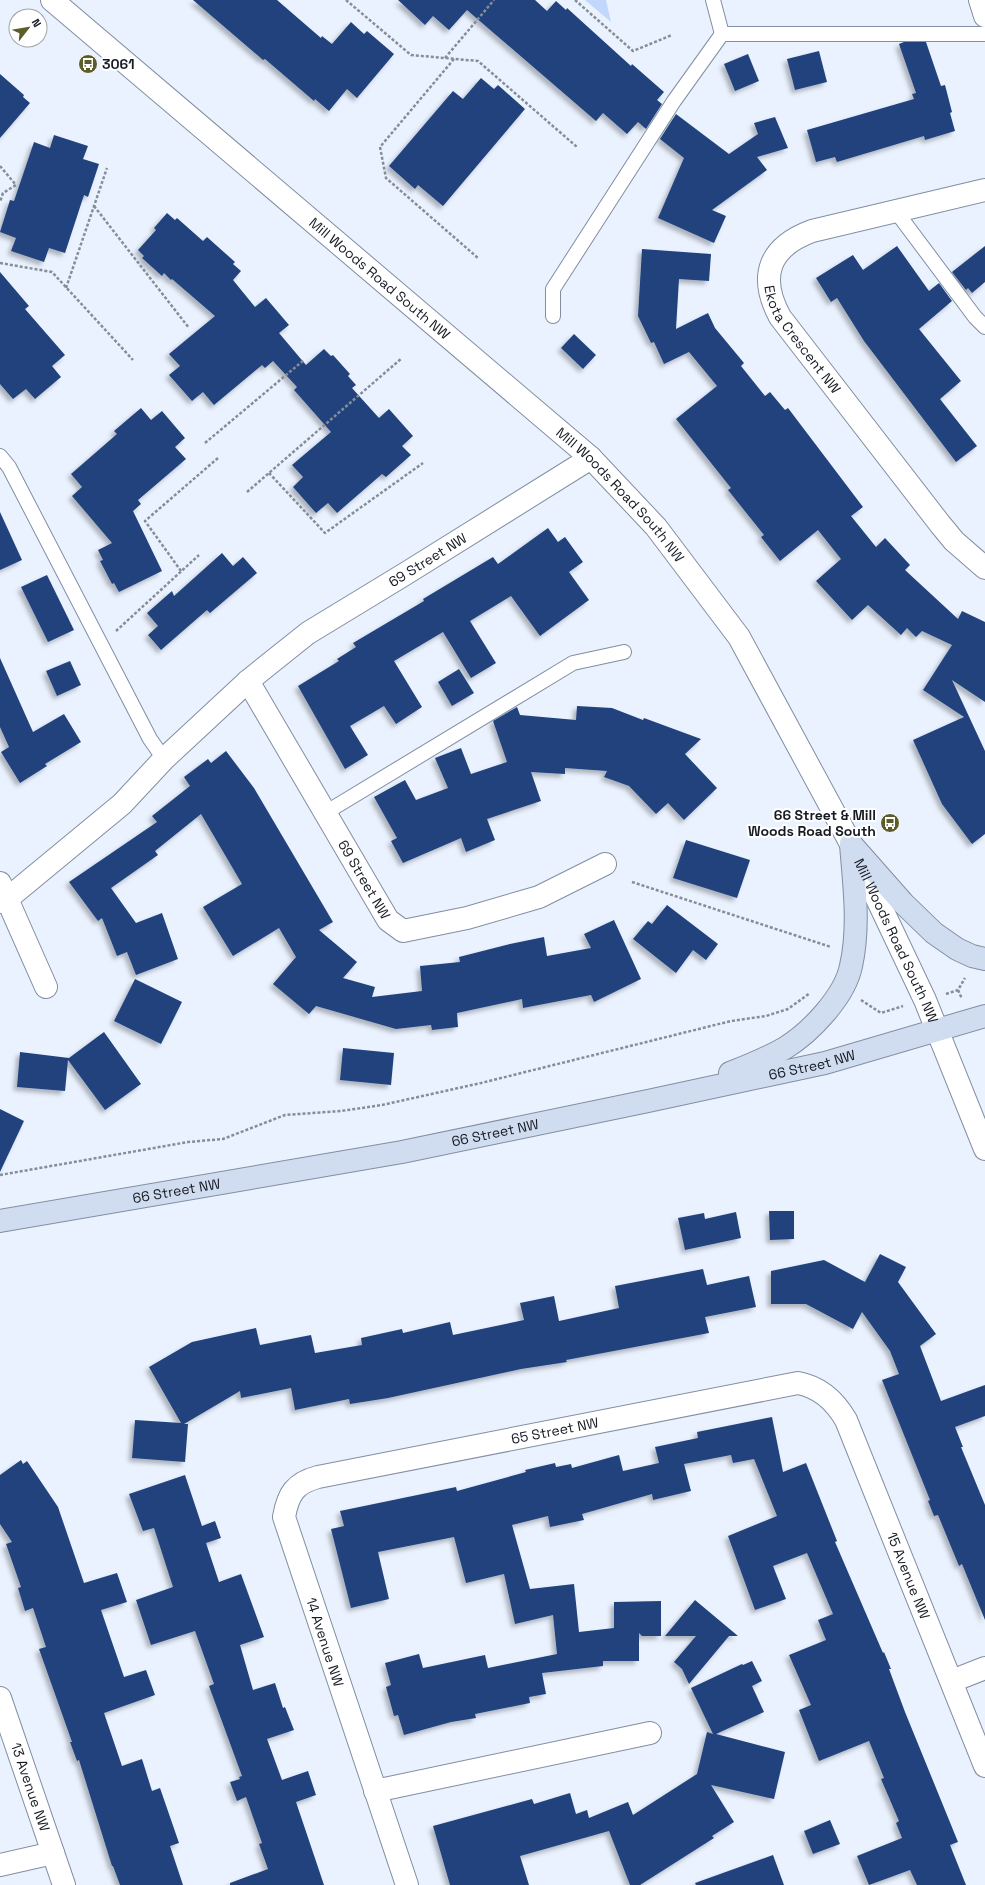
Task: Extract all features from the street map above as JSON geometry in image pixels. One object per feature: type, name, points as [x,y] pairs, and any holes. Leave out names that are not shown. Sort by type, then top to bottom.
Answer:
[{"type":"main road","points":[[851,844],[903,903],[934,933],[957,949],[972,956],[977,965]]},
{"type":"main road","points":[[664,1097],[741,1069],[785,1048],[804,1034],[833,1002],[844,985],[851,967],[855,941],[856,916],[851,844]]},
{"type":"main road","name":"66 Street NW","points":[[0,1221],[402,1152],[825,1063],[985,1016]]},
{"type":"street","name":"Mill Woods Road South NW","points":[[52,0],[591,458],[656,527],[739,637],[851,844],[925,1000],[985,1149]]},
{"type":"street","points":[[980,0],[985,16]]},
{"type":"street","name":"Ekota Crescent NW","points":[[985,190],[895,210],[812,231],[790,241],[781,249],[770,269],[768,286],[772,301],[780,316],[940,524],[954,541],[985,568]]},
{"type":"street","name":"69 Street NW","points":[[46,987],[2,895],[122,804],[164,759],[248,681],[308,633],[591,458]]},
{"type":"street","name":"69 Street NW","points":[[248,681],[388,920],[403,931],[467,918],[539,897],[605,864]]},
{"type":"street","name":"65 Street NW","points":[[292,1493],[304,1481],[318,1476],[798,1384],[811,1385],[821,1392]]},
{"type":"street","name":"15 Avenue NW","points":[[821,1392],[837,1404],[846,1420],[985,1766]]},
{"type":"street","name":"14 Avenue NW","points":[[292,1493],[287,1500],[284,1517],[407,1885]]},
{"type":"street","points":[[952,1681],[985,1668]]},
{"type":"street","name":"13 Avenue NW","points":[[0,1698],[64,1885]]},
{"type":"street","points":[[375,1791],[650,1733]]},
{"type":"street","points":[[0,1865],[53,1853]]},
{"type":"lane","points":[[713,0],[722,34]]},
{"type":"lane","points":[[722,34],[985,34]]},
{"type":"lane","points":[[553,316],[553,289],[674,101],[722,34]]},
{"type":"lane","points":[[895,210],[975,317],[985,327]]},
{"type":"lane","points":[[0,456],[9,467],[150,739],[164,759]]},
{"type":"lane","points":[[325,813],[574,663],[624,652]]},
{"type":"path","points":[[346,0],[411,55],[478,61],[577,147]]},
{"type":"path","points":[[445,58],[494,0]]},
{"type":"path","points":[[575,0],[633,51],[672,35]]},
{"type":"path","points":[[454,59],[380,147],[386,178],[478,258]]},
{"type":"path","points":[[0,166],[16,184],[3,193],[0,202]]},
{"type":"path","points":[[66,288],[107,168]]},
{"type":"path","points":[[94,206],[189,328]]},
{"type":"path","points":[[0,263],[52,272],[133,360]]},
{"type":"path","points":[[248,492],[402,358]]},
{"type":"path","points":[[205,443],[304,360]]},
{"type":"path","points":[[181,571],[145,521],[218,458]]},
{"type":"path","points":[[270,473],[325,533],[423,463]]},
{"type":"path","points":[[101,645],[199,555]]},
{"type":"path","points":[[632,882],[837,949]]},
{"type":"path","points":[[950,992],[958,990],[977,965]]},
{"type":"path","points":[[0,1175],[188,1142],[223,1139],[285,1115],[341,1111],[382,1105],[481,1083],[731,1021],[766,1016],[788,1010],[810,993],[815,987]]},
{"type":"path","points":[[958,990],[962,999]]},
{"type":"path","points":[[857,997],[881,1013],[898,1008]]},
{"type":"path","points":[[893,1010],[896,1016]]},
{"type":"shaded area","points":[[585,0],[606,0],[611,22]]},
{"type":"building","points":[[193,0],[277,0],[321,38],[322,36],[332,44],[351,22],[364,34],[367,31],[394,54],[357,98],[347,89],[329,111],[315,99],[314,101],[265,59],[263,60]]},
{"type":"building","points":[[398,0],[535,0],[547,11],[556,1],[566,10],[567,8],[631,66],[632,64],[664,92],[657,100],[662,104],[646,129],[638,122],[627,134],[603,113],[596,121],[467,10],[449,30],[433,16],[425,25]]},
{"type":"building","points":[[904,42],[926,42],[941,86],[945,85],[955,131],[925,140],[924,136],[837,162],[835,157],[816,162],[807,130],[914,99],[912,94],[916,93],[899,44]]},
{"type":"building","points":[[819,51],[827,82],[795,90],[787,59]]},
{"type":"building","points":[[748,54],[759,81],[735,91],[724,64]]},
{"type":"building","points":[[0,74],[24,95],[23,97],[30,103],[0,138]]},
{"type":"building","points":[[481,78],[494,89],[498,85],[525,109],[443,206],[418,185],[415,189],[389,166],[453,91],[463,99]]},
{"type":"building","points":[[676,114],[729,154],[758,134],[754,123],[775,117],[788,148],[757,157],[767,170],[712,210],[726,216],[714,243],[658,218],[684,158],[660,139]]},
{"type":"building","points":[[54,135],[88,146],[83,159],[99,164],[88,197],[84,195],[65,253],[49,248],[44,262],[11,251],[16,238],[0,232],[10,200],[14,201],[34,142],[50,148]]},
{"type":"building","points":[[167,213],[175,220],[177,218],[203,241],[207,237],[235,262],[233,264],[241,271],[233,280],[255,307],[266,298],[289,325],[279,333],[306,365],[324,349],[331,356],[333,355],[350,374],[348,376],[356,385],[352,388],[379,418],[389,409],[413,436],[402,446],[411,455],[386,477],[382,474],[337,513],[328,503],[316,513],[293,487],[303,477],[292,465],[331,432],[294,390],[297,387],[273,361],[265,368],[262,365],[214,405],[203,392],[192,401],[169,375],[180,366],[169,354],[215,316],[172,279],[171,280],[164,273],[162,276],[142,258],[144,256],[138,250],[156,230],[154,228]]},
{"type":"building","points":[[897,246],[929,291],[939,283],[952,301],[919,329],[961,381],[940,399],[977,446],[956,462],[864,341],[837,298],[831,302],[816,278],[853,255],[863,270]]},
{"type":"building","points":[[985,246],[985,282],[972,293],[968,288],[966,290],[952,272]]},
{"type":"building","points":[[642,249],[711,254],[709,281],[679,279],[676,329],[708,313],[715,328],[744,363],[741,366],[765,396],[770,392],[785,410],[788,408],[863,507],[851,516],[876,547],[885,538],[910,565],[905,570],[958,619],[962,611],[985,622],[985,702],[952,680],[985,751],[985,834],[972,844],[942,804],[913,740],[964,717],[923,690],[952,645],[922,631],[916,637],[907,628],[901,635],[868,605],[852,620],[816,581],[841,559],[818,530],[780,561],[761,537],[764,535],[728,490],[731,488],[676,419],[717,386],[689,352],[664,364],[654,342],[651,343],[638,316]]},
{"type":"building","points":[[0,272],[29,306],[25,309],[65,355],[52,366],[61,377],[35,399],[26,389],[13,399],[0,384]]},
{"type":"building","points":[[574,334],[596,355],[583,369],[561,348]]},
{"type":"building","points":[[141,408],[151,420],[162,411],[185,438],[175,447],[186,459],[138,500],[141,504],[133,511],[162,571],[119,592],[114,583],[112,584],[100,561],[103,560],[98,550],[112,543],[72,496],[82,487],[71,474],[117,434],[114,431]]},
{"type":"building","points":[[0,512],[22,560],[0,570]]},
{"type":"building","points":[[548,528],[558,542],[565,537],[583,562],[569,572],[589,600],[540,636],[511,596],[470,621],[496,663],[471,678],[443,632],[394,661],[422,707],[396,724],[384,706],[350,726],[368,755],[345,769],[298,686],[339,661],[337,659],[356,647],[353,643],[424,601],[423,599],[493,557],[498,564]]},
{"type":"building","points":[[222,553],[233,566],[243,557],[257,573],[210,613],[207,610],[161,650],[148,635],[158,626],[147,613],[172,591],[174,596]]},
{"type":"building","points":[[47,575],[74,630],[48,642],[21,587]]},
{"type":"building","points":[[0,658],[33,732],[64,714],[81,742],[45,764],[47,766],[20,783],[1,752],[9,747],[0,727]]},
{"type":"building","points":[[70,661],[81,685],[57,696],[46,671]]},
{"type":"building","points":[[459,669],[474,693],[452,706],[438,682]]},
{"type":"building","points":[[577,706],[612,708],[701,739],[685,754],[717,788],[684,820],[668,803],[656,814],[629,786],[604,777],[607,771],[565,768],[565,774],[531,772],[541,801],[487,819],[495,840],[466,852],[461,838],[403,863],[391,841],[397,838],[374,797],[405,780],[416,800],[448,788],[435,758],[461,748],[471,774],[507,762],[493,721],[517,707],[520,715],[576,720]]},
{"type":"building","points":[[226,751],[254,788],[333,922],[319,930],[357,962],[343,978],[375,987],[372,997],[422,991],[420,966],[460,962],[459,957],[510,944],[544,937],[547,956],[591,948],[584,934],[614,920],[641,979],[594,1002],[591,995],[523,1008],[522,999],[457,1013],[458,1027],[432,1030],[431,1025],[396,1029],[316,1006],[309,1014],[273,984],[296,957],[279,928],[233,956],[203,907],[242,884],[201,814],[155,851],[158,855],[111,888],[136,923],[162,913],[178,959],[136,975],[127,952],[117,956],[102,918],[98,921],[69,882],[157,822],[152,816],[190,786],[184,777],[208,759],[211,763]]},
{"type":"building","points":[[686,840],[750,860],[737,898],[673,878]]},
{"type":"building","points":[[667,905],[718,944],[706,960],[693,950],[676,973],[633,939],[648,921],[652,924]]},
{"type":"building","points":[[135,979],[182,1002],[161,1044],[114,1021]]},
{"type":"building","points":[[104,1032],[141,1084],[105,1110],[68,1060],[65,1091],[17,1087],[20,1052],[69,1058]]},
{"type":"building","points":[[343,1048],[394,1053],[391,1085],[340,1080]]},
{"type":"building","points":[[0,1109],[24,1121],[0,1172]]},
{"type":"building","points":[[769,1211],[794,1211],[794,1239],[770,1240]]},
{"type":"building","points":[[736,1212],[741,1238],[685,1250],[678,1218],[704,1213],[705,1219]]},
{"type":"building","points":[[880,1254],[906,1267],[898,1282],[936,1334],[920,1346],[941,1401],[985,1385],[985,1416],[955,1427],[963,1447],[961,1447],[985,1505],[985,1620],[962,1564],[959,1566],[938,1515],[934,1516],[928,1501],[930,1500],[882,1380],[899,1374],[890,1351],[862,1312],[853,1329],[806,1304],[771,1304],[771,1271],[824,1260],[865,1282]]},
{"type":"building","points":[[703,1269],[707,1285],[749,1276],[756,1307],[705,1317],[709,1333],[566,1360],[567,1362],[521,1369],[388,1398],[350,1404],[349,1399],[295,1410],[291,1388],[241,1398],[240,1391],[184,1424],[188,1424],[185,1462],[132,1458],[135,1420],[181,1423],[149,1367],[192,1342],[256,1328],[260,1345],[311,1335],[315,1353],[362,1345],[361,1338],[402,1329],[403,1333],[450,1322],[453,1335],[524,1320],[520,1303],[554,1296],[559,1321],[619,1308],[615,1286]]},
{"type":"building","points":[[772,1417],[783,1472],[806,1463],[837,1541],[835,1542],[891,1669],[889,1669],[905,1712],[958,1842],[950,1845],[966,1885],[917,1885],[910,1870],[869,1885],[857,1856],[902,1838],[896,1823],[899,1821],[881,1779],[884,1778],[869,1741],[819,1761],[799,1710],[811,1705],[789,1655],[826,1640],[818,1620],[833,1614],[807,1553],[773,1566],[786,1599],[755,1610],[728,1536],[777,1516],[754,1459],[733,1463],[731,1455],[684,1464],[691,1491],[653,1500],[652,1494],[582,1514],[584,1520],[550,1527],[548,1516],[512,1525],[530,1589],[574,1584],[579,1632],[614,1628],[614,1602],[661,1601],[661,1636],[642,1636],[639,1633],[639,1661],[603,1661],[603,1666],[542,1673],[546,1694],[529,1697],[530,1703],[475,1714],[476,1718],[451,1722],[404,1735],[398,1715],[394,1716],[386,1687],[391,1685],[385,1663],[419,1654],[423,1668],[485,1655],[488,1668],[557,1654],[553,1615],[515,1624],[504,1574],[466,1583],[454,1537],[378,1552],[389,1599],[351,1608],[331,1529],[344,1526],[340,1511],[456,1487],[457,1491],[526,1472],[525,1470],[555,1463],[556,1467],[571,1464],[572,1468],[619,1455],[623,1471],[659,1463],[655,1447],[698,1438],[697,1432]]},
{"type":"building","points":[[21,1460],[23,1464],[27,1461],[58,1507],[84,1583],[117,1573],[127,1602],[101,1610],[124,1677],[146,1670],[155,1695],[104,1713],[122,1766],[142,1759],[152,1791],[160,1788],[179,1843],[170,1846],[183,1885],[120,1885],[112,1866],[79,1760],[77,1761],[70,1742],[72,1742],[39,1649],[46,1647],[33,1608],[25,1611],[18,1588],[21,1587],[6,1544],[12,1542],[0,1524],[0,1475]]},
{"type":"building","points":[[185,1475],[202,1526],[215,1521],[221,1538],[206,1543],[219,1582],[241,1574],[264,1637],[240,1645],[253,1690],[275,1683],[283,1708],[285,1707],[294,1730],[267,1739],[282,1780],[308,1771],[316,1795],[296,1802],[324,1885],[230,1885],[230,1883],[268,1869],[259,1844],[262,1843],[246,1797],[237,1801],[230,1782],[240,1779],[239,1777],[242,1776],[209,1686],[214,1684],[195,1631],[151,1645],[136,1600],[173,1587],[154,1528],[143,1531],[129,1494]]},
{"type":"building","points":[[695,1600],[738,1636],[729,1636],[689,1684],[682,1669],[674,1662],[696,1636],[665,1636]]},
{"type":"building","points":[[752,1661],[762,1681],[752,1686],[764,1712],[716,1734],[785,1752],[774,1799],[711,1785],[734,1822],[712,1836],[714,1838],[640,1885],[630,1885],[609,1831],[520,1856],[529,1885],[450,1885],[433,1826],[532,1799],[534,1804],[570,1793],[576,1814],[587,1810],[589,1818],[628,1802],[633,1815],[697,1774],[707,1732],[713,1734],[691,1688],[742,1664],[743,1665]]},
{"type":"building","points":[[830,1820],[840,1844],[813,1854],[804,1831]]},
{"type":"building","points":[[773,1855],[784,1885],[696,1885],[695,1883]]},
{"type":"place","name":"3061","points":[[88,64]]},
{"type":"place","name":"66 Street & Mill Woods Road South","points":[[890,823]]}]
